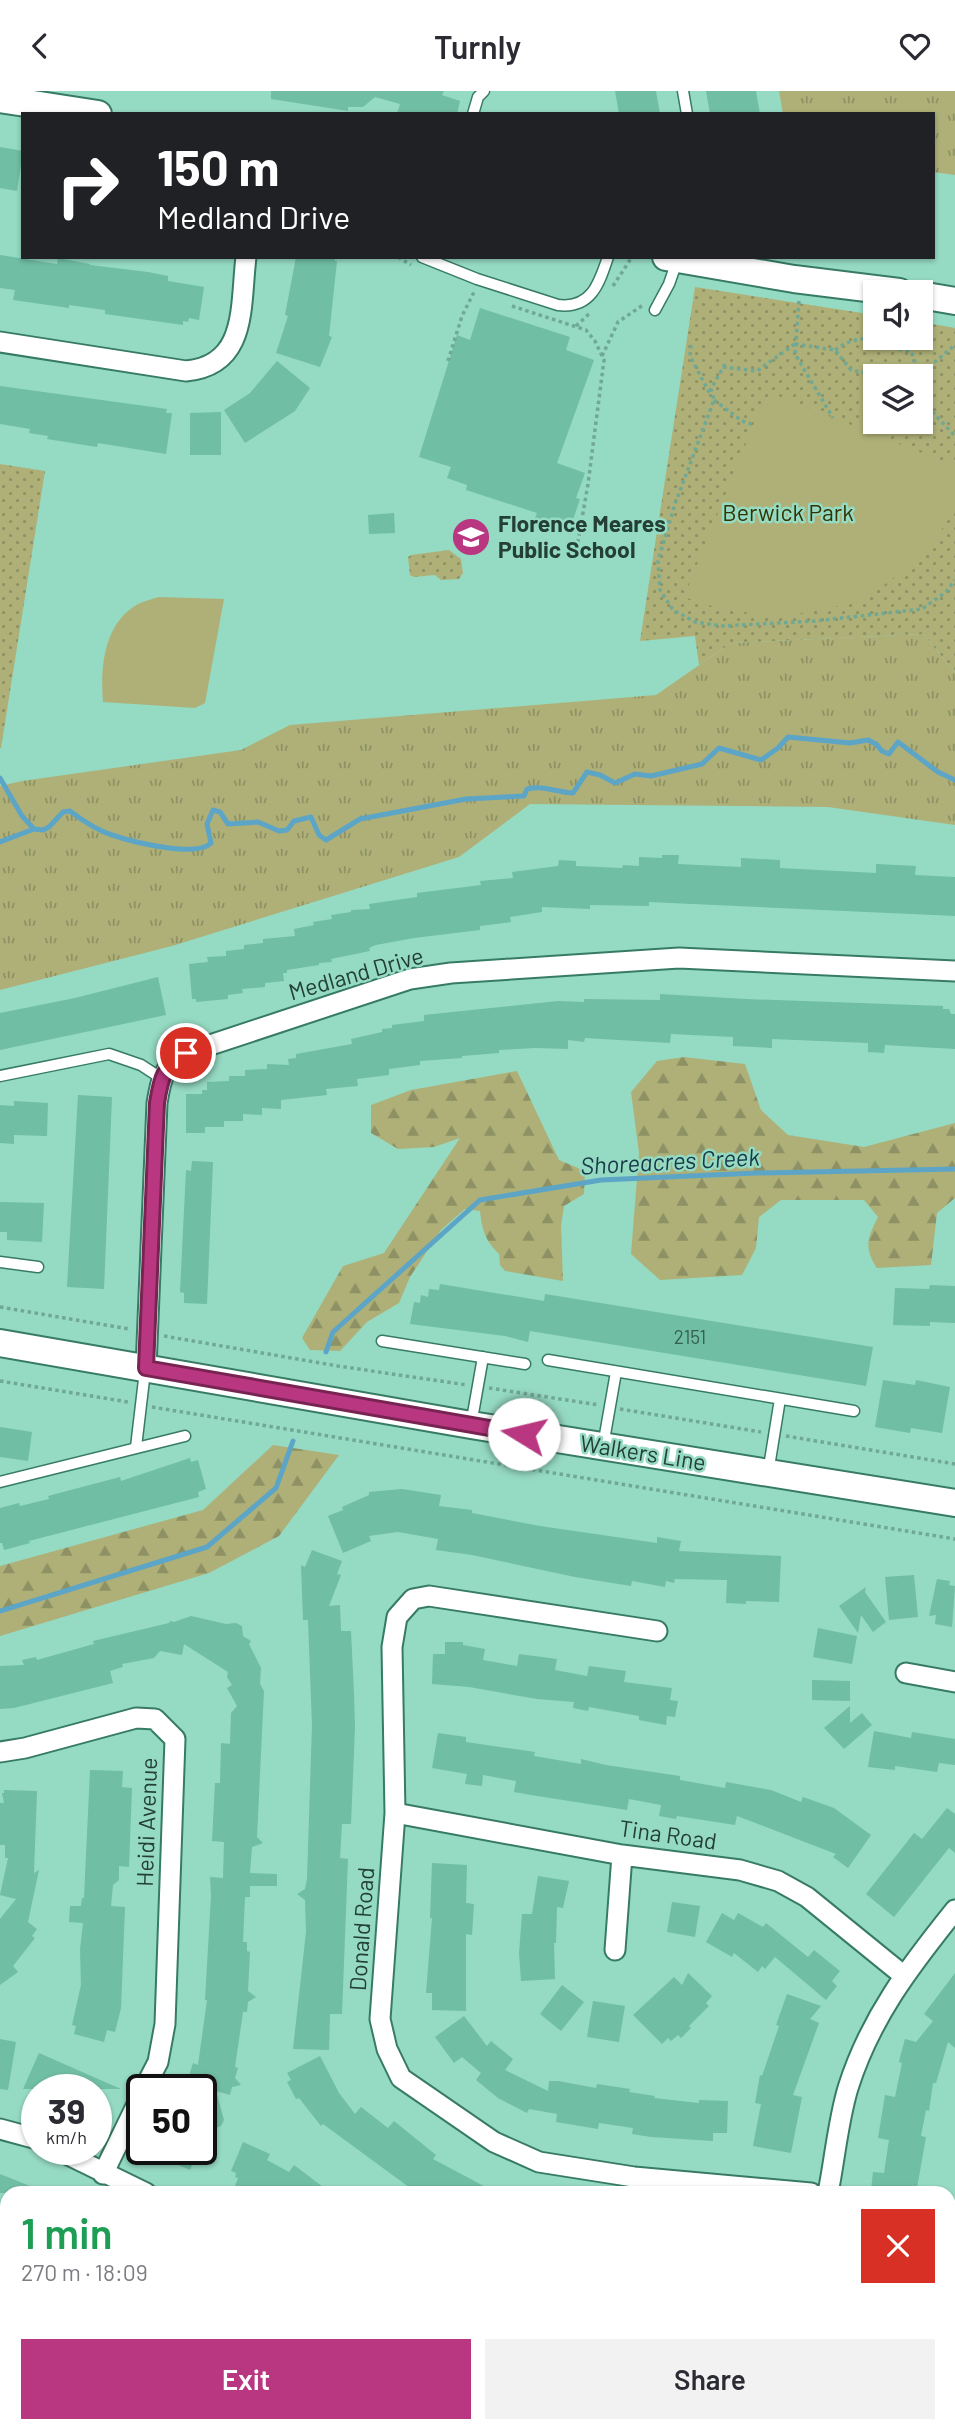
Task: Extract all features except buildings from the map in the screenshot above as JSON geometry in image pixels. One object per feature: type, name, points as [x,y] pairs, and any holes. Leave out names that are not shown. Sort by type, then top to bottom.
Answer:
[{"type":"main road","points":[[0,99],[85,112]]},
{"type":"main road","points":[[680,259],[863,288]]},
{"type":"main road","points":[[933,297],[955,301]]},
{"type":"main road","name":"Walkers Line","points":[[0,1343],[471,1425],[955,1503]]},
{"type":"street","points":[[0,342],[186,371],[204,369],[219,360],[232,347],[237,329],[246,259]]},
{"type":"street","name":"Medland Drive","points":[[161,1078],[172,1062],[186,1053],[410,979],[451,973],[679,958],[955,971]]},
{"type":"street","points":[[146,1368],[157,1103],[161,1078]]},
{"type":"street","name":"Donald Road","points":[[657,1631],[429,1596],[412,1599],[397,1617],[392,1647],[396,1813],[380,2019],[387,2049],[401,2078],[494,2142],[539,2162],[634,2177],[734,2186]]},
{"type":"street","points":[[906,1673],[955,1682]]},
{"type":"street","name":"Heidi Avenue","points":[[0,1752],[25,1748],[136,1718],[155,1719],[175,1739],[165,2024],[158,2062],[152,2074]]},
{"type":"street","name":"Tina Road","points":[[396,1813],[622,1855],[740,1870],[778,1881],[807,1897],[904,1975]]},
{"type":"street","points":[[615,1950],[622,1855]]},
{"type":"street","points":[[829,2186],[848,2090],[863,2048],[904,1975],[955,1910]]},
{"type":"street","name":"Heidi Avenue","points":[[103,2173],[126,2126]]},
{"type":"street","points":[[0,2129],[21,2135]]},
{"type":"street","points":[[87,2165],[131,2186]]},
{"type":"lane","points":[[474,112],[478,97],[484,91]]},
{"type":"lane","points":[[683,91],[687,112]]},
{"type":"lane","points":[[427,259],[477,279],[570,307],[590,296],[602,277],[607,259]]},
{"type":"lane","points":[[655,310],[669,284],[674,259]]},
{"type":"lane","points":[[0,1076],[109,1054],[141,1065],[161,1078]]},
{"type":"lane","points":[[0,1262],[38,1266]]},
{"type":"lane","points":[[382,1341],[525,1364]]},
{"type":"lane","points":[[471,1425],[482,1357]]},
{"type":"lane","points":[[548,1360],[854,1412]]},
{"type":"lane","points":[[136,1447],[146,1368]]},
{"type":"lane","points":[[603,1446],[616,1372]]},
{"type":"lane","points":[[768,1473],[780,1399]]},
{"type":"lane","points":[[0,1482],[185,1436]]},
{"type":"path","points":[[402,259],[418,268]]},
{"type":"path","points":[[802,280],[795,354],[833,418]]},
{"type":"path","points":[[465,288],[485,296]]},
{"type":"path","points":[[448,361],[462,316],[474,292]]},
{"type":"path","points":[[505,303],[586,330],[604,360],[577,547]]},
{"type":"path","points":[[602,356],[618,322],[645,303]]},
{"type":"path","points":[[915,364],[910,351],[882,347],[875,339],[866,337],[850,341],[835,350],[795,344],[757,371],[724,365],[711,389],[714,400],[657,561],[660,590],[673,610],[695,622],[722,626],[815,621],[922,609],[946,592],[955,580]]},
{"type":"path","points":[[691,345],[690,356],[714,400],[742,421],[754,425]]},
{"type":"path","points":[[931,364],[955,345]]},
{"type":"path","points":[[835,350],[851,370],[863,373]]},
{"type":"path","points":[[933,413],[955,436]]},
{"type":"path","points":[[0,1381],[955,1539]]},
{"type":"green space","points":[[779,91],[955,91],[955,175],[935,172],[935,112],[783,112]]},
{"type":"green space","name":"Berwick Park","points":[[695,287],[863,313],[863,350],[933,350],[933,324],[955,328],[955,672],[923,634],[731,643],[699,665],[695,636],[640,641]]},
{"type":"green space","points":[[778,396],[863,430],[863,434],[874,434],[955,466],[955,504],[931,550],[861,602],[780,617],[721,609],[684,597],[763,401]]},
{"type":"green space","points":[[0,464],[45,471],[1,748],[0,748]]},
{"type":"green space","points":[[449,550],[461,559],[463,573],[459,579],[441,580],[435,575],[410,575],[408,557],[411,555]]},
{"type":"green space","points":[[159,597],[224,599],[205,703],[195,708],[103,702],[102,675],[111,634],[127,612],[138,604]]},
{"type":"green space","points":[[923,634],[955,672],[955,825],[828,807],[530,804],[459,857],[172,946],[0,990],[0,786],[241,750],[290,725],[656,695],[731,643]]},
{"type":"green space","points":[[684,1057],[745,1064],[761,1110],[788,1135],[864,1147],[955,1123],[955,1198],[937,1213],[931,1265],[877,1268],[868,1242],[878,1217],[864,1200],[781,1200],[759,1217],[756,1248],[742,1275],[660,1280],[631,1254],[639,1153],[631,1092],[657,1061]]},
{"type":"green space","points":[[517,1071],[559,1160],[585,1171],[584,1194],[564,1206],[561,1226],[563,1281],[505,1271],[500,1265],[499,1254],[485,1234],[480,1211],[465,1209],[441,1230],[410,1277],[399,1303],[367,1322],[340,1351],[310,1350],[302,1338],[343,1266],[384,1253],[460,1138],[434,1147],[398,1149],[371,1133],[371,1105],[411,1090]]},
{"type":"green space","points":[[273,1445],[339,1455],[279,1536],[209,1573],[0,1636],[0,1566],[203,1510]]},
{"type":"waterway","name":"Shoreacres Creek","points":[[0,842],[34,829],[43,830],[63,812],[70,811],[90,825],[112,835],[164,847],[192,849],[211,843],[207,824],[213,810],[220,812],[228,824],[258,822],[279,831],[287,830],[294,821],[311,817],[319,835],[326,840],[360,819],[466,799],[524,796],[527,789],[533,788],[573,793],[587,772],[615,783],[635,774],[651,776],[702,764],[719,748],[761,760],[788,737],[850,743],[868,740],[889,754],[898,742],[938,772],[955,780]]},
{"type":"waterway","name":"Shoreacres Creek","points":[[0,778],[22,816],[34,829]]},
{"type":"waterway","name":"Shoreacres Creek","points":[[326,1352],[333,1332],[480,1200],[601,1180],[756,1173],[955,1169]]},
{"type":"waterway","name":"Shoreacres Creek","points":[[0,1611],[207,1547],[276,1488],[293,1441]]},
{"type":"place","name":"Florence Meares Public School","points":[[471,537]]},
{"type":"route","points":[[186,1053],[172,1062],[161,1078],[157,1103],[146,1368],[524,1434]]}]
